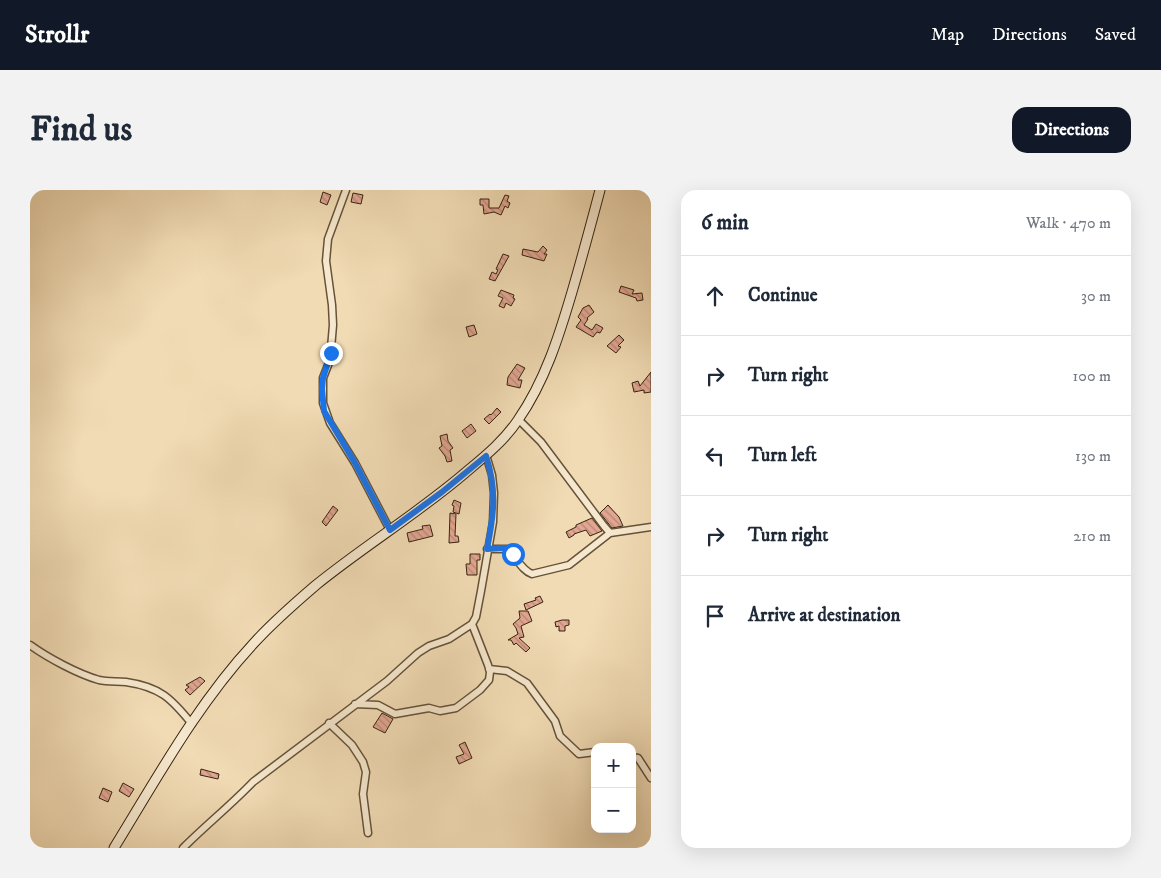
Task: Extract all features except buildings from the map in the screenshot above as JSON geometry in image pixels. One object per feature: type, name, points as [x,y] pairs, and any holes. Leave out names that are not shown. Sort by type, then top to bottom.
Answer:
[{"type":"main road","points":[[114,848],[192,724],[235,665],[276,621],[316,586],[442,492],[486,456],[506,436],[533,396],[547,366],[563,321],[600,190]]},
{"type":"street","points":[[346,190],[328,239],[326,261],[333,325],[330,360],[323,378],[323,403],[330,423],[351,456],[390,530]]},
{"type":"street","points":[[518,419],[541,442],[610,532]]},
{"type":"street","points":[[183,848],[253,782],[386,681],[418,653],[429,646],[456,635],[472,624],[476,617],[493,522],[494,493],[492,474],[486,456]]},
{"type":"street","points":[[487,549],[507,549],[526,571],[532,574],[569,565],[610,532],[651,527]]},
{"type":"street","points":[[355,704],[378,705],[395,714],[429,708],[440,711],[456,708],[480,690],[489,680],[489,669],[472,624]]},
{"type":"street","points":[[30,645],[66,666],[96,679],[140,685],[160,692],[173,701],[192,724]]},
{"type":"street","points":[[489,669],[507,671],[522,679],[541,700],[555,721],[560,736],[579,754],[591,752]]},
{"type":"street","points":[[329,723],[352,746],[363,762],[366,772],[363,794],[368,833]]},
{"type":"street","points":[[636,758],[651,778]]},
{"type":"route","points":[[331,353],[323,378],[324,411],[355,463],[390,530],[442,492],[486,456],[492,474],[494,493],[493,522],[487,549],[504,548],[513,554]]}]
